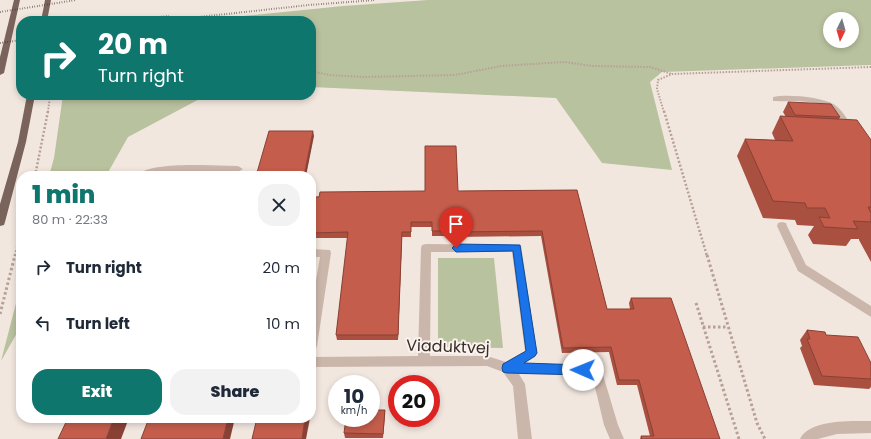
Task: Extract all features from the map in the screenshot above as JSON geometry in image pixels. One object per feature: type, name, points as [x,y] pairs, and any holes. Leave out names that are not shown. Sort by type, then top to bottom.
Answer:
[{"type":"main road","points":[[0,73],[17,0]]},
{"type":"main road","points":[[45,16],[48,0]]},
{"type":"main road","points":[[0,222],[22,142],[30,100]]},
{"type":"street","points":[[776,99],[812,101],[826,104],[837,111],[854,138]]},
{"type":"street","points":[[163,171],[238,169]]},
{"type":"street","points":[[782,226],[802,268],[871,312]]},
{"type":"street","points":[[424,361],[426,248],[517,248],[531,353],[507,368],[519,384],[525,439]]},
{"type":"street","points":[[316,253],[326,253],[316,315]]},
{"type":"street","name":"Viaduktvej","points":[[316,362],[487,361],[507,368],[583,370],[599,379],[605,397],[611,428],[617,439]]},
{"type":"street","points":[[807,439],[814,433],[838,428],[871,426]]},
{"type":"path","points":[[316,72],[329,75],[364,77],[455,75],[502,66],[565,62],[592,66],[650,67],[672,74],[871,67]]},
{"type":"path","points":[[672,74],[658,80],[657,89],[757,422],[765,439]]},
{"type":"path","points":[[36,171],[46,128],[49,100]]},
{"type":"path","points":[[0,314],[16,252]]},
{"type":"path","points":[[696,303],[739,439]]},
{"type":"path","points":[[703,327],[728,327]]},
{"type":"green space","points":[[428,0],[871,0],[871,65],[662,72],[650,82],[672,170],[602,163],[556,98],[316,87],[316,16],[244,16],[343,6]]},
{"type":"green space","points":[[62,100],[198,100],[128,137],[109,171],[50,171],[54,158]]},
{"type":"green space","points":[[438,258],[494,258],[503,348],[438,347]]},
{"type":"green space","points":[[16,303],[16,335],[1,361]]},
{"type":"building","points":[[788,102],[831,104],[840,117],[795,115]]},
{"type":"building","points":[[780,116],[857,120],[871,140],[871,207],[868,207],[871,213],[871,222],[853,221],[858,229],[824,227],[819,217],[830,218],[825,208],[807,208],[805,203],[773,201],[745,139],[793,141]]},
{"type":"building","points":[[269,131],[313,131],[305,171],[257,171]]},
{"type":"building","points":[[425,146],[456,146],[458,191],[577,190],[607,309],[634,309],[631,298],[671,298],[720,439],[642,439],[641,436],[654,436],[639,380],[619,380],[611,347],[563,348],[542,231],[454,232],[454,222],[444,222],[444,231],[432,231],[432,222],[411,222],[411,232],[402,232],[398,335],[336,335],[348,232],[316,233],[316,197],[319,197],[320,192],[425,191]]},
{"type":"building","points":[[807,330],[825,332],[826,335],[858,337],[871,363],[871,379],[822,376],[807,339],[810,339]]},
{"type":"building","points":[[380,410],[385,410],[383,434],[344,433],[345,427],[380,427]]},
{"type":"building","points":[[66,423],[112,423],[106,439],[58,439]]},
{"type":"building","points":[[147,423],[227,423],[223,439],[141,439]]},
{"type":"building","points":[[256,423],[304,423],[302,439],[252,439]]},
{"type":"railway","points":[[0,12],[76,0]]},
{"type":"railway","points":[[208,16],[309,5],[375,0]]},
{"type":"railway","points":[[0,43],[16,41]]},
{"type":"route","points":[[456,248],[517,248],[531,353],[507,368],[583,370]]}]
